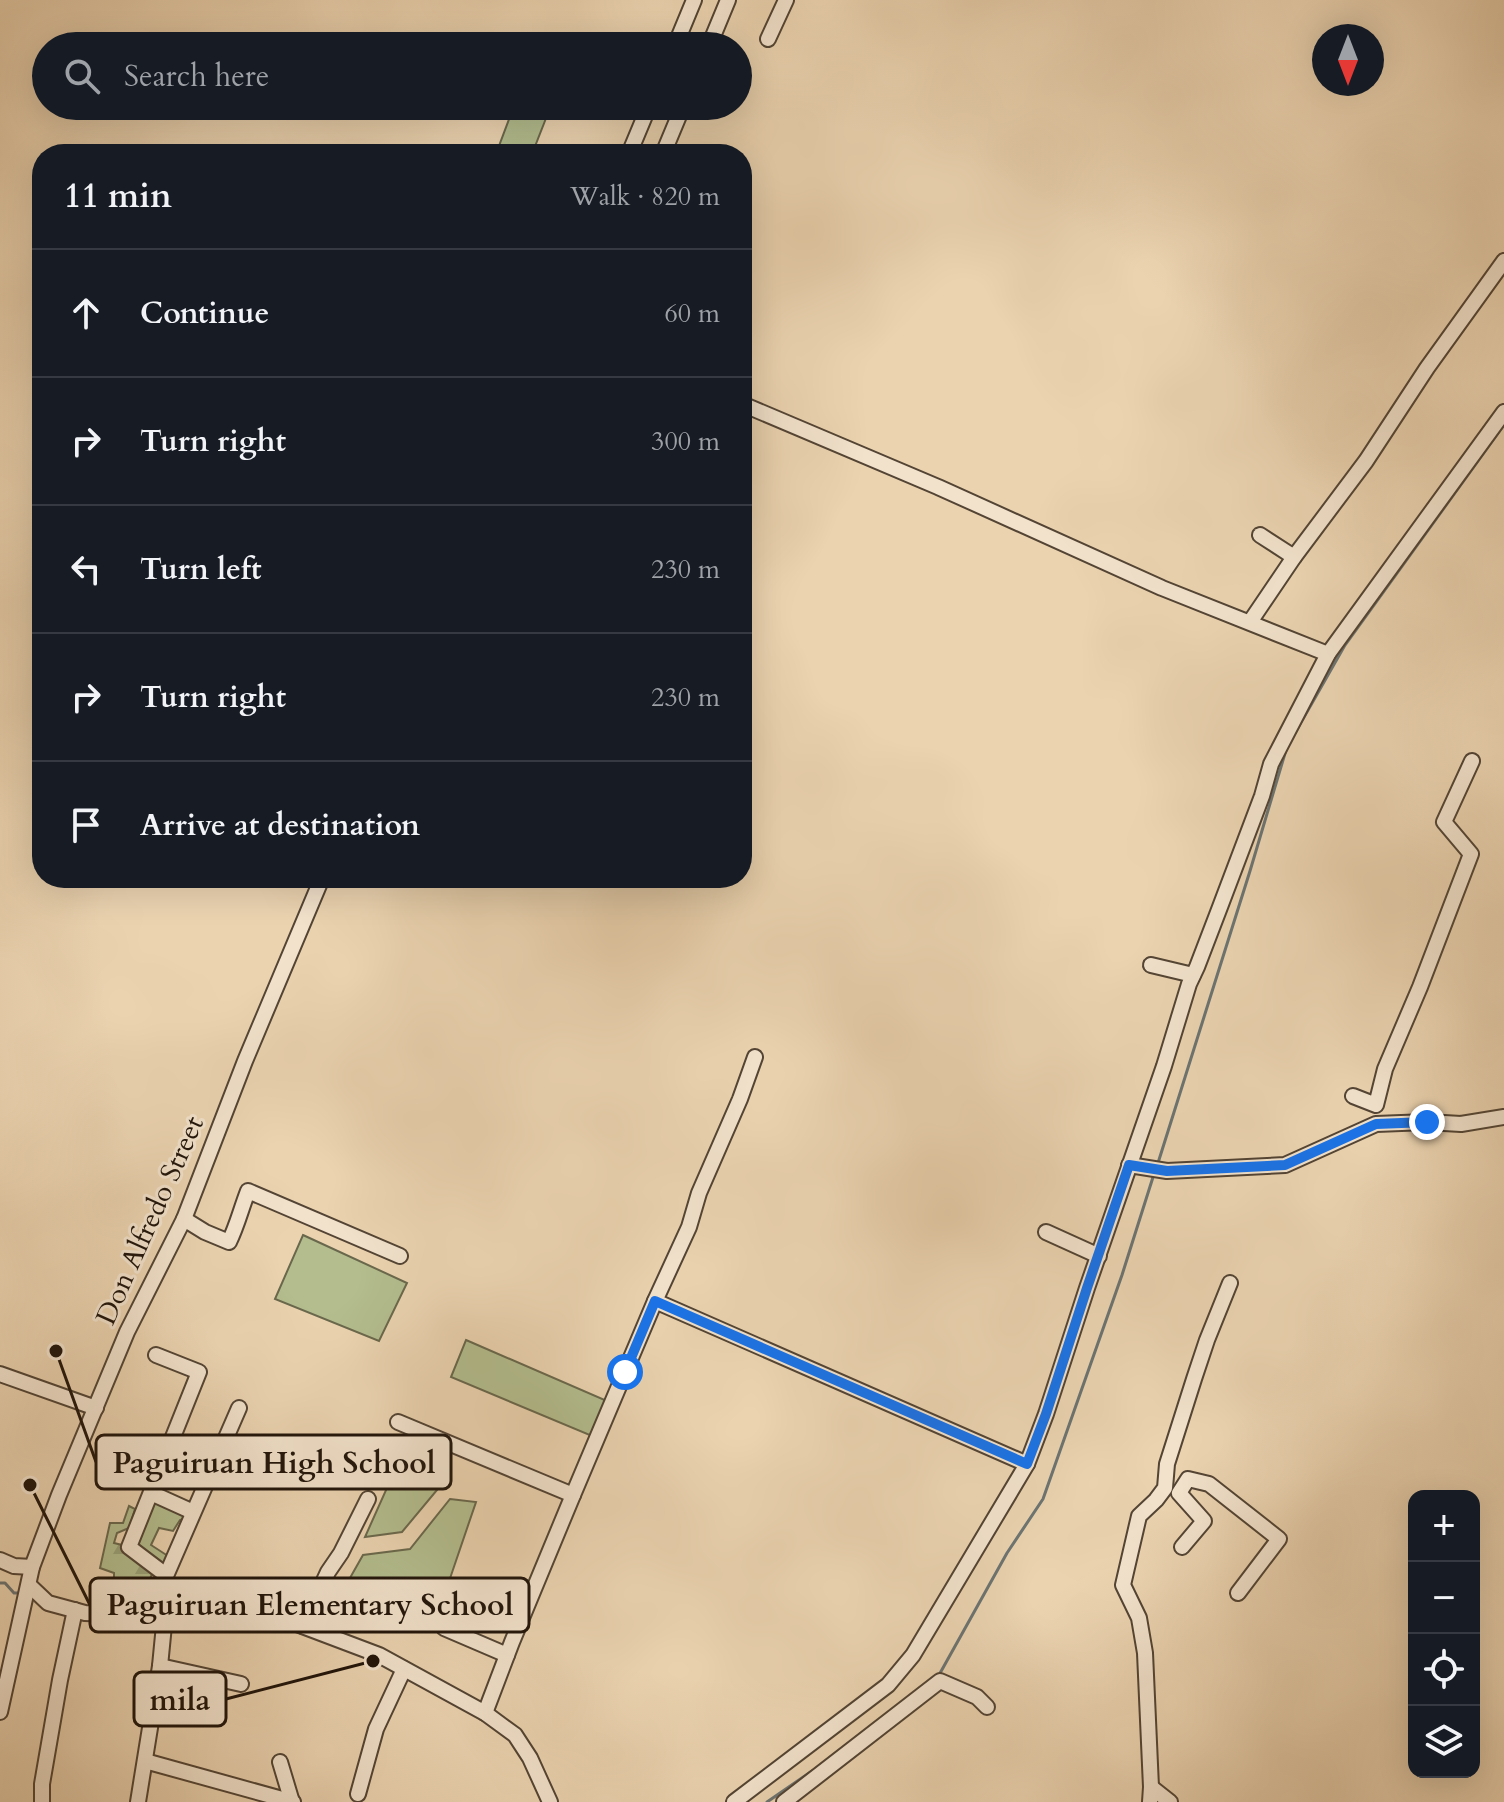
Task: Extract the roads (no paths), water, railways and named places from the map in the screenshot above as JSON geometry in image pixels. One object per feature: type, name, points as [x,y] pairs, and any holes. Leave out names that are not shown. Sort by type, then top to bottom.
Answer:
[{"type":"street","points":[[681,32],[694,0]]},
{"type":"street","points":[[715,32],[728,0]]},
{"type":"street","points":[[768,39],[786,0]]},
{"type":"street","points":[[633,144],[643,120]]},
{"type":"street","points":[[667,144],[677,120]]},
{"type":"street","points":[[1250,622],[1504,261]]},
{"type":"street","points":[[752,408],[938,487],[1162,588],[1328,654]]},
{"type":"street","points":[[734,1802],[888,1685],[913,1655],[1027,1464],[1087,1288],[1133,1166],[1189,984],[1262,796],[1271,764],[1328,654],[1504,412]]},
{"type":"street","points":[[1260,535],[1294,557]]},
{"type":"street","points":[[1353,1096],[1376,1105],[1385,1069],[1471,854],[1444,822],[1472,761]]},
{"type":"street","name":"Don Alfredo Street","points":[[0,1712],[32,1567],[59,1495],[127,1332],[184,1219],[245,1061],[318,888]]},
{"type":"street","points":[[1151,965],[1193,975]]},
{"type":"street","points":[[485,1713],[573,1495],[689,1227],[699,1193],[755,1057]]},
{"type":"street","points":[[1133,1166],[1167,1171],[1285,1165],[1376,1124],[1461,1124],[1504,1117]]},
{"type":"street","points":[[184,1219],[229,1242],[248,1191],[400,1256]]},
{"type":"street","points":[[1046,1232],[1099,1256]]},
{"type":"street","points":[[1170,1802],[1151,1794],[1145,1653],[1139,1618],[1123,1585],[1139,1516],[1165,1488],[1167,1464],[1207,1340],[1230,1283]]},
{"type":"street","points":[[655,1301],[1027,1464]]},
{"type":"street","points":[[156,1355],[199,1372],[129,1547],[166,1575]]},
{"type":"street","points":[[0,1374],[96,1408]]},
{"type":"street","points":[[149,1615],[239,1408]]},
{"type":"street","points":[[398,1422],[573,1495]]},
{"type":"street","points":[[130,1472],[193,1512]]},
{"type":"street","points":[[1182,1547],[1204,1521],[1179,1493],[1188,1479],[1209,1484],[1279,1539],[1238,1593]]},
{"type":"street","points":[[303,1626],[368,1499]]},
{"type":"street","points":[[0,1560],[14,1566],[32,1567]]},
{"type":"street","points":[[29,1585],[48,1603],[85,1613],[265,1615],[379,1655],[485,1713],[515,1735],[530,1758],[550,1802]]},
{"type":"street","points":[[42,1802],[42,1784],[75,1610]]},
{"type":"street","points":[[138,1802],[165,1615]]},
{"type":"street","points":[[444,1628],[507,1655]]},
{"type":"street","points":[[160,1666],[241,1684]]},
{"type":"street","points":[[358,1794],[376,1729],[404,1669]]},
{"type":"street","points":[[784,1802],[940,1681],[977,1697],[987,1707]]},
{"type":"street","points":[[145,1761],[292,1802]]},
{"type":"street","points":[[280,1762],[292,1802]]},
{"type":"waterway","points":[[1295,733],[1345,645],[1504,425]]},
{"type":"waterway","points":[[1158,1163],[1286,750]]},
{"type":"waterway","points":[[939,1675],[1007,1553],[1043,1499],[1154,1174]]},
{"type":"waterway","points":[[0,1583],[19,1593]]},
{"type":"waterway","points":[[767,1802],[812,1771]]},
{"type":"place","name":"Paguiruan High School","points":[[56,1351]]},
{"type":"place","name":"Paguiruan Elementary School","points":[[30,1485]]},
{"type":"place","name":"mila","points":[[373,1661]]}]
